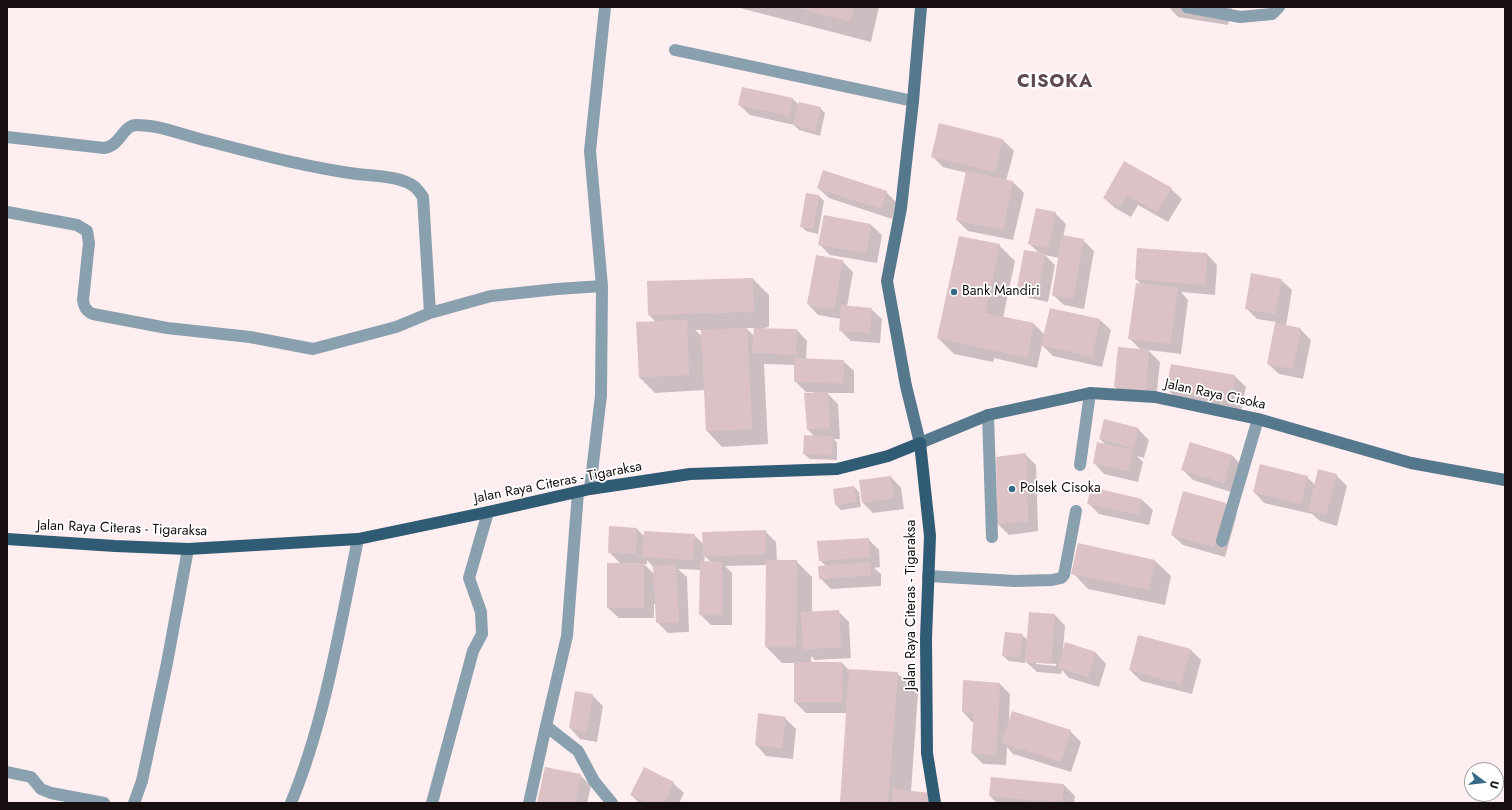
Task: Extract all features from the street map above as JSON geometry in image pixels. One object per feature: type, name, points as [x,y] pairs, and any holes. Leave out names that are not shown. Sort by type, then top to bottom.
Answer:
[{"type":"main road","name":"Jalan Raya Citeras - Tigaraksa","points":[[7,539],[188,549],[358,539],[590,489],[690,474],[837,469],[888,456],[920,443],[930,536],[926,638],[928,753],[934,803]]},
{"type":"street","points":[[590,489],[601,395],[602,286],[590,151],[605,7]]},
{"type":"street","points":[[920,443],[906,386],[887,281],[901,208],[913,101],[921,7]]},
{"type":"street","points":[[1187,7],[1240,17],[1272,14],[1279,7]]},
{"type":"street","points":[[675,50],[913,101]]},
{"type":"street","points":[[7,137],[104,148],[111,147],[116,143],[130,127],[140,125],[170,130],[198,139],[326,170],[395,178],[415,188],[423,197],[430,313]]},
{"type":"street","points":[[7,212],[77,225],[87,231],[89,243],[83,300],[84,306],[93,314],[167,328],[250,338],[313,349],[396,327],[430,313],[491,296],[557,288],[602,286]]},
{"type":"street","points":[[1080,465],[1090,393]]},
{"type":"street","name":"Jalan Raya Cisoka","points":[[920,443],[988,415],[1090,393],[1155,397],[1258,419],[1411,463],[1505,480]]},
{"type":"street","points":[[988,415],[992,537]]},
{"type":"street","points":[[1222,541],[1258,419]]},
{"type":"street","points":[[529,803],[567,636],[578,492]]},
{"type":"street","points":[[928,576],[1015,581],[1052,580],[1061,578],[1064,575],[1076,511]]},
{"type":"street","points":[[432,803],[473,652],[482,634],[480,612],[469,578],[488,512]]},
{"type":"street","points":[[291,803],[299,784],[323,703],[358,539]]},
{"type":"street","points":[[134,803],[142,781],[167,663],[188,549]]},
{"type":"street","points":[[546,726],[578,751],[594,781],[612,803]]},
{"type":"street","points":[[7,772],[31,777],[41,789],[51,793],[104,803]]},
{"type":"building","points":[[795,7],[854,7],[850,22]]},
{"type":"building","points":[[742,87],[793,98],[789,116],[738,105]]},
{"type":"building","points":[[799,102],[821,107],[815,131],[793,125]]},
{"type":"building","points":[[939,123],[1003,139],[995,172],[931,157]]},
{"type":"building","points":[[1124,161],[1172,188],[1157,212],[1127,195],[1120,207],[1103,198]]},
{"type":"building","points":[[823,170],[887,191],[881,209],[817,188]]},
{"type":"building","points":[[966,171],[1013,181],[1003,230],[956,220]]},
{"type":"building","points":[[806,193],[819,195],[813,229],[800,227]]},
{"type":"building","points":[[1036,208],[1056,212],[1048,248],[1028,244]]},
{"type":"building","points":[[824,215],[871,224],[866,253],[818,245]]},
{"type":"building","points":[[1062,235],[1084,239],[1073,299],[1052,295]]},
{"type":"building","points":[[959,236],[1000,244],[985,313],[1034,323],[1027,358],[937,338]]},
{"type":"building","points":[[1137,248],[1207,253],[1205,285],[1135,279]]},
{"type":"building","points":[[1024,250],[1045,253],[1038,292],[1017,288]]},
{"type":"building","points":[[816,255],[843,260],[834,310],[807,304]]},
{"type":"building","points":[[1251,273],[1282,279],[1275,314],[1245,309]]},
{"type":"building","points":[[753,278],[754,312],[648,315],[647,281]]},
{"type":"building","points":[[1136,283],[1178,288],[1170,344],[1128,339]]},
{"type":"building","points":[[841,305],[872,308],[870,333],[839,331]]},
{"type":"building","points":[[1050,308],[1100,319],[1092,357],[1041,345]]},
{"type":"building","points":[[687,320],[689,375],[639,377],[636,322]]},
{"type":"building","points":[[1275,323],[1301,328],[1293,369],[1267,364]]},
{"type":"building","points":[[747,328],[752,429],[706,431],[701,330]]},
{"type":"building","points":[[754,328],[797,329],[796,355],[752,353]]},
{"type":"building","points":[[1118,347],[1149,350],[1146,390],[1114,387]]},
{"type":"building","points":[[794,358],[844,360],[843,383],[794,382]]},
{"type":"building","points":[[1171,364],[1235,375],[1231,401],[1166,390]]},
{"type":"building","points":[[828,392],[830,428],[807,430],[804,393]]},
{"type":"building","points":[[1104,419],[1139,428],[1134,448],[1099,439]]},
{"type":"building","points":[[804,435],[833,437],[832,455],[803,454]]},
{"type":"building","points":[[1097,442],[1133,450],[1128,471],[1093,463]]},
{"type":"building","points":[[1190,442],[1232,455],[1224,483],[1181,470]]},
{"type":"building","name":"Polsek Cisoka","points":[[1026,453],[1028,521],[997,524],[996,457]]},
{"type":"building","points":[[1260,464],[1308,476],[1301,504],[1253,492]]},
{"type":"building","points":[[1318,469],[1337,474],[1326,515],[1308,511]]},
{"type":"building","points":[[891,476],[894,498],[862,503],[859,480]]},
{"type":"building","points":[[854,486],[856,502],[835,505],[833,489]]},
{"type":"building","points":[[1091,487],[1142,499],[1138,515],[1087,504]]},
{"type":"building","points":[[1183,491],[1226,503],[1214,547],[1171,535]]},
{"type":"building","points":[[609,526],[637,528],[636,554],[608,553]]},
{"type":"building","points":[[766,530],[766,554],[703,556],[702,532]]},
{"type":"building","points":[[644,531],[695,534],[693,560],[642,557]]},
{"type":"building","points":[[869,538],[870,557],[819,561],[817,541]]},
{"type":"building","points":[[1078,543],[1155,560],[1149,590],[1071,574]]},
{"type":"building","points":[[766,560],[797,560],[796,647],[765,647]]},
{"type":"building","points":[[700,561],[722,562],[722,615],[699,615]]},
{"type":"building","points":[[870,562],[871,575],[819,579],[818,566]]},
{"type":"building","points":[[607,563],[644,563],[644,608],[607,608]]},
{"type":"building","points":[[676,565],[679,622],[656,623],[653,566]]},
{"type":"building","points":[[839,610],[841,647],[803,650],[801,612]]},
{"type":"building","points":[[1029,612],[1055,614],[1051,664],[1025,662]]},
{"type":"building","points":[[1005,632],[1023,634],[1020,658],[1002,656]]},
{"type":"building","points":[[1138,635],[1191,649],[1181,684],[1129,670]]},
{"type":"building","points":[[1065,642],[1096,652],[1088,677],[1058,668]]},
{"type":"building","points":[[794,662],[842,662],[842,702],[794,702]]},
{"type":"building","points":[[849,669],[898,672],[888,803],[840,803]]},
{"type":"building","points":[[963,680],[1000,683],[996,755],[971,753],[974,713],[962,712]]},
{"type":"building","points":[[575,691],[593,694],[586,732],[569,728]]},
{"type":"building","points":[[1012,711],[1071,730],[1061,762],[1002,743]]},
{"type":"building","points":[[758,713],[786,717],[782,748],[755,745]]},
{"type":"building","points":[[545,767],[581,774],[575,803],[537,803]]},
{"type":"building","points":[[644,767],[674,782],[664,803],[647,803],[630,795]]},
{"type":"building","points":[[991,777],[1064,784],[1062,803],[989,796]]},
{"type":"building","points":[[893,789],[931,793],[930,803],[892,803]]},
{"type":"place","name":"Bank Mandiri","points":[[954,292]]},
{"type":"place","name":"Polsek Cisoka","points":[[1012,489]]},
{"type":"district","name":"CISOKA","points":[[1055,83]]}]
